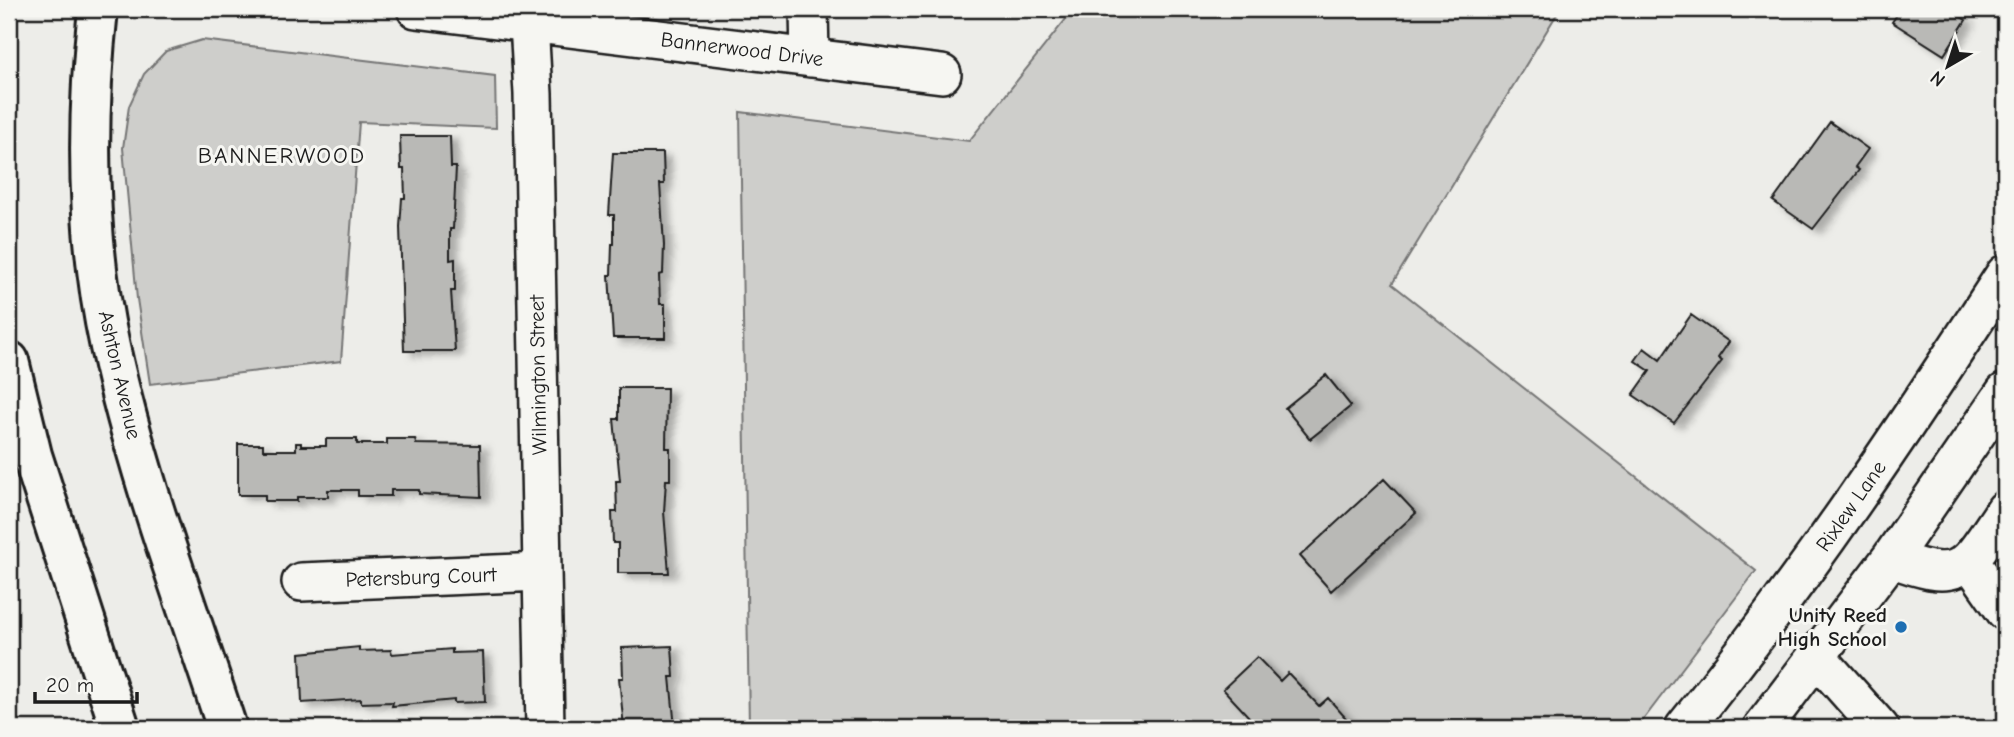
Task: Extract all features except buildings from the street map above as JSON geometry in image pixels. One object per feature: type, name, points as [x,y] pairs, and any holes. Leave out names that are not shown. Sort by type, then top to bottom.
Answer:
[{"type":"main road","name":"Ashton Avenue","points":[[98,9],[90,151],[96,258],[110,346],[131,432],[227,728]]},
{"type":"main road","points":[[9,362],[32,456],[120,728]]},
{"type":"street","name":"Bannerwood Drive","points":[[416,9],[942,75]]},
{"type":"street","points":[[808,9],[810,58]]},
{"type":"street","name":"Wilmington Street","points":[[529,23],[545,728]]},
{"type":"street","name":"Rixlew Lane","points":[[1684,728],[1815,556],[1923,402],[2005,274]]},
{"type":"street","points":[[1762,728],[1818,658],[1891,558],[2005,392]]},
{"type":"street","points":[[1891,558],[1939,574],[1957,570],[1970,561],[2005,510]]},
{"type":"street","points":[[1970,561],[2005,611]]},
{"type":"street","name":"Petersburg Court","points":[[302,582],[541,572]]},
{"type":"street","points":[[1818,658],[1880,728]]},
{"type":"shaded area","points":[[1074,9],[1560,9],[1392,284],[1756,571],[1637,728],[749,728],[740,112],[969,141]]},
{"type":"shaded area","points":[[202,40],[495,76],[496,128],[359,122],[341,361],[150,384],[137,299],[123,148],[129,106],[144,74],[166,51]]},
{"type":"place","name":"Unity Reed High School","points":[[1901,627]]},
{"type":"district","name":"BANNERWOOD","points":[[282,155]]}]
